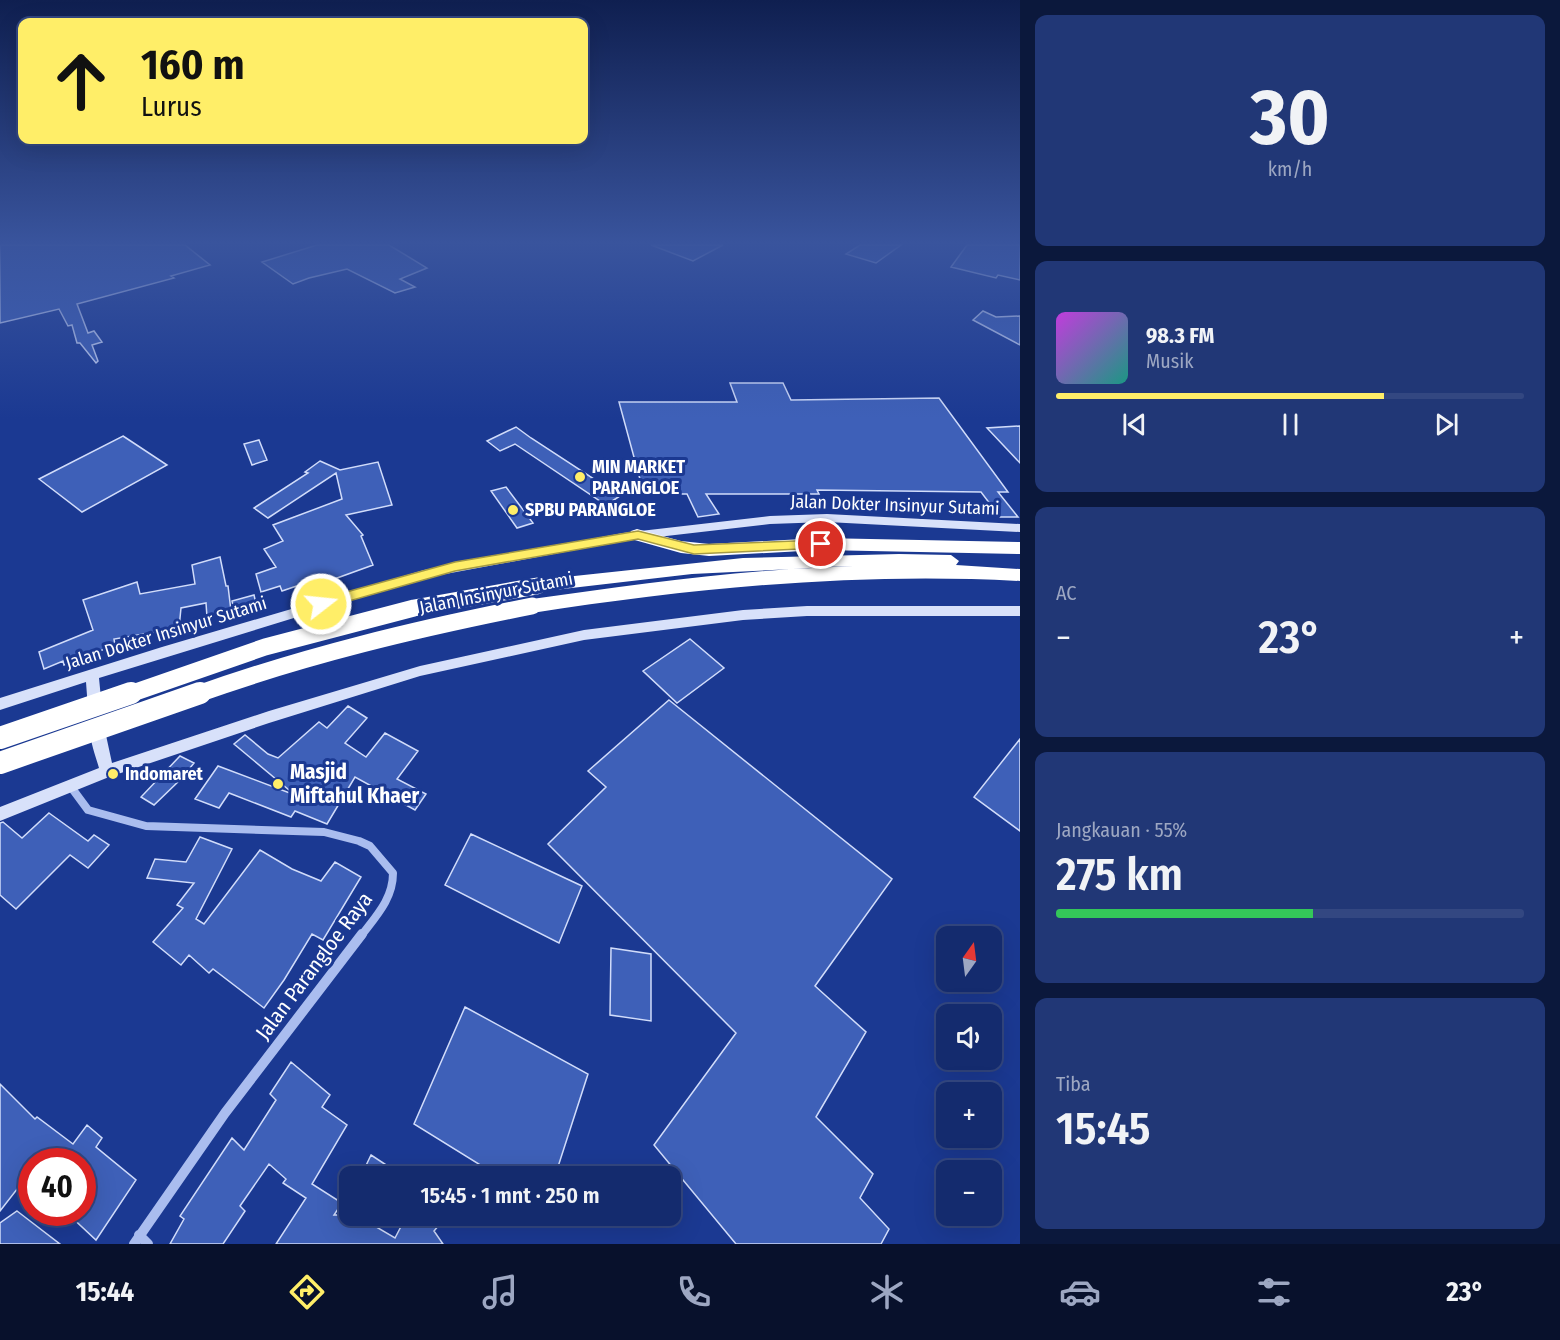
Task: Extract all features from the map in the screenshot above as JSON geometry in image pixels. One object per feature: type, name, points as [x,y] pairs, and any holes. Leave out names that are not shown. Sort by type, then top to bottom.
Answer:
[{"type":"highway","points":[[638,535],[681,548],[709,550],[821,544],[1020,548]]},
{"type":"highway","name":"Jalan Insinyur Sutami","points":[[0,738],[265,647],[414,608],[537,586],[644,571],[788,561],[913,559],[1020,563]]},
{"type":"highway","name":"Jalan Insinyur Sutami","points":[[0,763],[271,668],[403,632],[532,606],[645,588],[780,576],[926,572],[1020,575]]},
{"type":"street","name":"Jalan Dokter Insinyur Sutami","points":[[0,704],[424,574],[638,535],[770,520],[827,518],[1020,528]]},
{"type":"street","points":[[0,814],[107,771],[269,717],[420,671],[584,635],[673,622],[764,614],[1020,611]]},
{"type":"street","points":[[92,674],[100,747],[107,771]]},
{"type":"street","name":"Jalan Parangloe Raya","points":[[71,787],[88,810],[110,818],[146,826],[324,832],[359,841],[370,846],[393,873],[393,884],[387,901],[323,988],[194,1152],[136,1239]]},
{"type":"street","points":[[136,1239],[148,1244]]},
{"type":"building","points":[[0,303],[81,303],[77,304],[88,333],[94,331],[102,342],[92,345],[98,361],[96,363],[80,343],[77,343],[72,325],[68,326],[59,309],[0,323]]},
{"type":"building","points":[[983,311],[996,317],[1020,316],[1020,345],[973,320]]},
{"type":"building","points":[[730,383],[783,383],[791,400],[939,398],[1008,492],[998,492],[1018,517],[1000,517],[981,492],[817,490],[819,494],[706,494],[719,514],[698,517],[687,494],[644,494],[619,402],[737,402]]},
{"type":"building","points":[[1020,426],[1020,463],[987,428]]},
{"type":"building","points":[[516,427],[620,496],[606,505],[515,444],[500,451],[487,441]]},
{"type":"building","points":[[123,436],[167,465],[82,512],[39,479]]},
{"type":"building","points":[[259,440],[267,460],[252,465],[244,444]]},
{"type":"building","points":[[320,461],[340,470],[378,462],[392,505],[346,515],[363,535],[361,536],[373,565],[326,582],[323,577],[282,591],[280,586],[261,592],[256,574],[276,567],[264,549],[283,541],[273,525],[342,499],[336,473],[268,518],[254,508],[308,473],[305,472]]},
{"type":"building","name":"SPBU PARANGLOE","points":[[506,487],[533,523],[517,528],[491,491]]},
{"type":"building","points":[[220,557],[226,586],[228,586],[231,611],[207,617],[206,603],[181,608],[179,628],[114,639],[115,645],[64,665],[63,661],[44,669],[39,652],[93,630],[83,600],[137,582],[140,594],[195,584],[192,565]]},
{"type":"building","points":[[254,595],[257,608],[235,614],[232,601]]},
{"type":"building","points":[[690,639],[724,668],[677,703],[643,671]]},
{"type":"building","points":[[669,700],[892,879],[815,986],[866,1032],[816,1117],[873,1174],[860,1198],[889,1229],[881,1244],[736,1244],[681,1178],[681,1166],[671,1166],[654,1145],[736,1033],[548,844],[606,787],[588,771]]},
{"type":"building","points":[[348,706],[367,718],[345,743],[366,757],[385,733],[418,751],[397,779],[426,794],[415,810],[355,777],[327,824],[295,811],[291,817],[229,793],[219,808],[195,799],[218,766],[295,795],[234,744],[245,735],[268,754],[278,758],[319,722],[327,728]]},
{"type":"building","points":[[1020,739],[1020,831],[974,797]]},
{"type":"building","points":[[180,756],[194,763],[181,779],[154,805],[141,797]]},
{"type":"building","points":[[49,813],[88,841],[94,835],[109,845],[88,868],[70,855],[16,909],[0,895],[0,823],[3,822],[22,838]]},
{"type":"building","points":[[471,834],[582,886],[559,943],[445,885]]},
{"type":"building","points":[[200,837],[232,849],[196,919],[204,924],[260,850],[292,869],[321,881],[335,862],[361,877],[323,940],[312,934],[264,1008],[213,969],[209,973],[189,955],[181,965],[153,942],[183,908],[177,905],[194,883],[147,878],[155,859],[186,862]]},
{"type":"building","points":[[611,948],[651,954],[651,1021],[610,1015]]},
{"type":"building","points":[[465,1007],[588,1074],[558,1166],[482,1166],[414,1124]]},
{"type":"building","points":[[291,1062],[330,1095],[322,1107],[347,1125],[312,1184],[339,1201],[339,1208],[334,1215],[339,1215],[339,1226],[375,1226],[395,1238],[401,1226],[438,1226],[434,1231],[443,1244],[276,1244],[306,1198],[283,1183],[286,1179],[269,1164],[240,1206],[245,1211],[223,1244],[170,1244],[184,1219],[180,1216],[232,1138],[244,1150],[276,1100],[270,1094]]},
{"type":"building","points":[[0,1084],[35,1119],[37,1117],[73,1144],[87,1125],[102,1138],[96,1147],[136,1180],[96,1240],[81,1226],[96,1226],[96,1148],[18,1148],[18,1188],[0,1211]]},
{"type":"building","points":[[371,1155],[388,1166],[366,1166]]},
{"type":"building","points":[[17,1211],[18,1226],[37,1226],[60,1244],[0,1244],[0,1223]]},
{"type":"place","name":"MIN MARKET PARANGLOE","points":[[580,477]]},
{"type":"place","name":"SPBU PARANGLOE","points":[[513,510]]},
{"type":"place","name":"Indomaret","points":[[113,774]]},
{"type":"place","name":"Masjid Miftahul Khaer","points":[[278,784]]},
{"type":"route","points":[[321,604],[455,566],[638,535],[681,548],[709,550],[821,544]]}]
